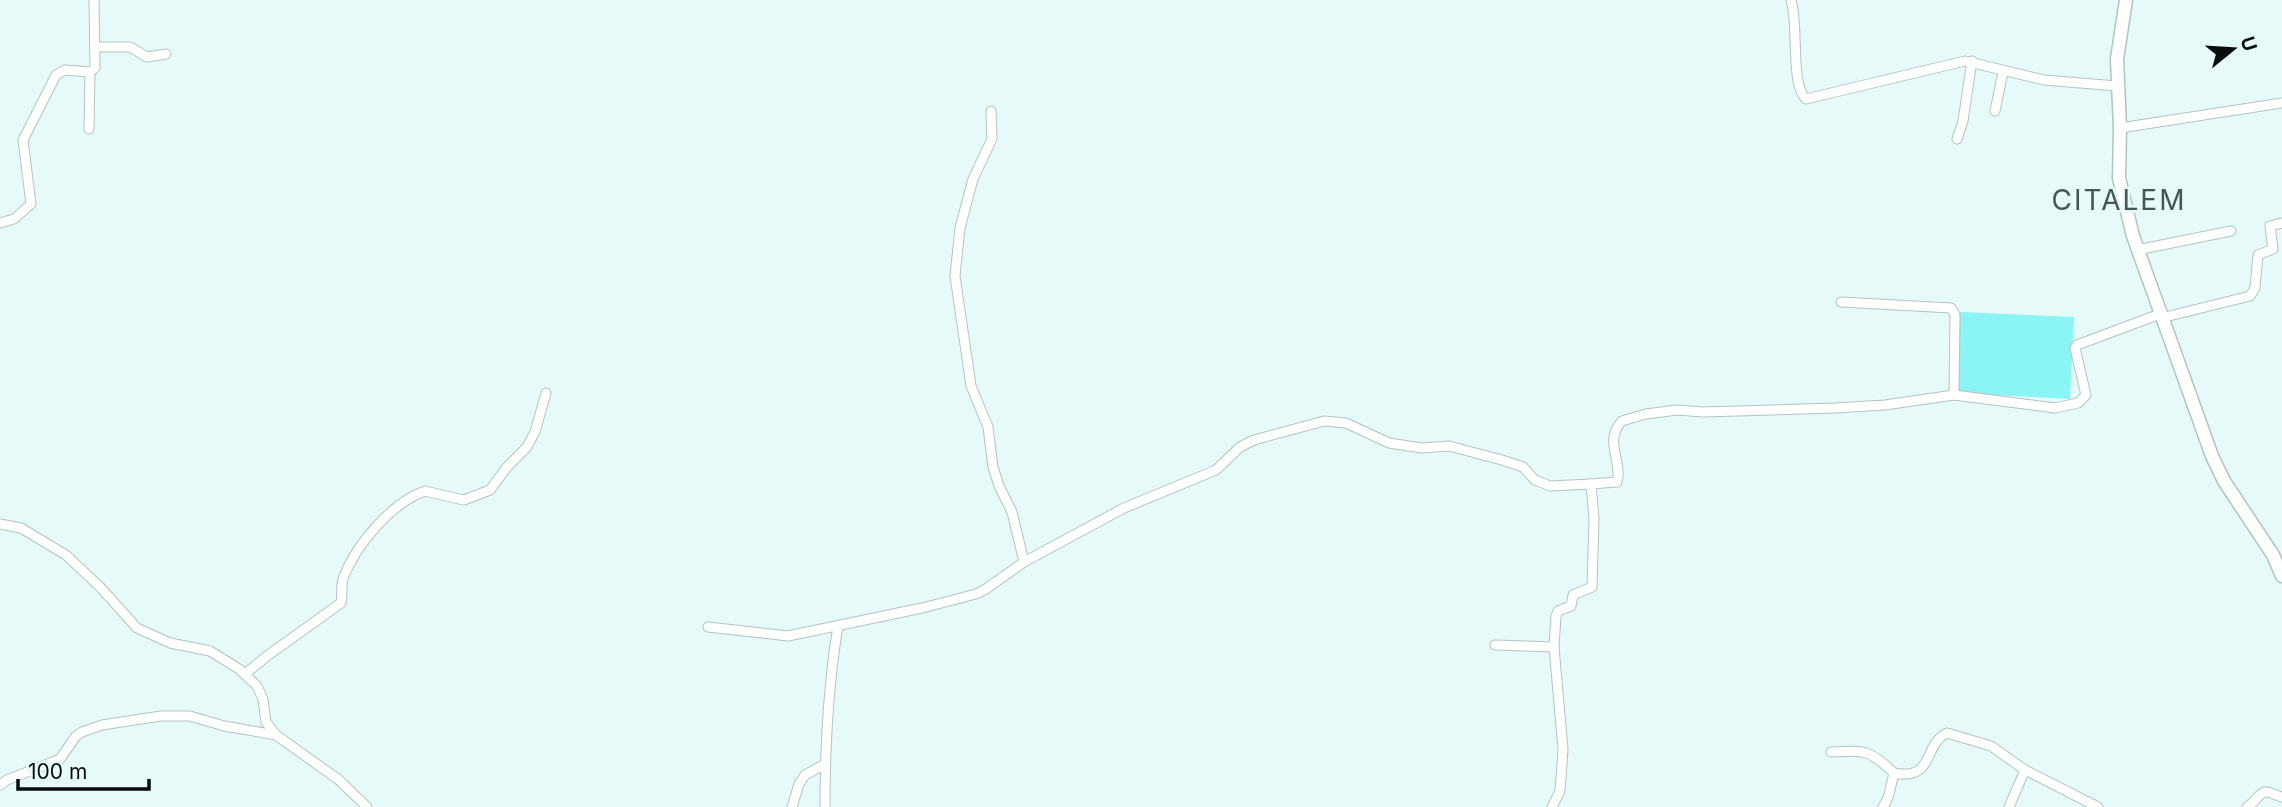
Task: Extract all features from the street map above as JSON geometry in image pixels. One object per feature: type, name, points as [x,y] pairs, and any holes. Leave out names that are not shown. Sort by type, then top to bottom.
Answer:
[{"type":"main road","points":[[2126,0],[2117,59],[2119,178],[2137,250],[2191,404],[2224,481],[2273,555],[2282,576]]},
{"type":"street","points":[[0,223],[15,219],[32,204],[23,140],[56,75],[65,70],[90,72],[96,68],[94,0]]},
{"type":"street","points":[[1791,0],[1797,32],[1798,83],[1801,94],[1806,99],[1960,61],[1972,61],[2003,72],[2044,80],[2117,86]]},
{"type":"street","points":[[95,47],[130,47],[148,57],[166,54]]},
{"type":"street","points":[[1957,139],[1963,121],[1972,61]]},
{"type":"street","points":[[89,129],[90,72]]},
{"type":"street","points":[[1995,111],[2003,72]]},
{"type":"street","points":[[2120,128],[2282,103]]},
{"type":"street","points":[[991,111],[992,139],[975,173],[960,228],[955,276],[971,386],[988,427],[993,467],[1012,512],[1024,562]]},
{"type":"street","points":[[708,627],[788,636],[976,594],[1024,562],[1134,503],[1216,470],[1240,447],[1254,440],[1324,421],[1346,423],[1389,443],[1422,448],[1449,446],[1502,460],[1523,467],[1535,481],[1550,486],[1617,482],[1619,472],[1613,451],[1618,426],[1622,421],[1646,414],[1678,410],[1703,412],[1835,408],[1914,402],[1954,395],[2044,408],[2062,408],[2078,403],[2086,395],[2075,348],[2077,345],[2161,316],[2250,296],[2255,288],[2258,255],[2273,249],[2270,226],[2282,223]]},
{"type":"street","points":[[2137,250],[2231,232]]},
{"type":"street","points":[[1841,302],[1951,308],[1955,315],[1954,395]]},
{"type":"street","points":[[245,674],[341,603],[344,577],[376,526],[394,509],[425,491],[464,500],[490,490],[507,467],[527,447],[536,432],[546,393]]},
{"type":"street","points":[[1552,807],[1560,791],[1563,749],[1554,647],[1556,617],[1558,611],[1572,606],[1573,595],[1592,587],[1594,519],[1591,484]]},
{"type":"street","points":[[0,524],[20,528],[66,555],[137,628],[170,643],[210,651],[245,674],[260,693],[266,722],[276,736],[340,780],[367,807]]},
{"type":"street","points":[[825,807],[829,679],[838,626]]},
{"type":"street","points":[[1495,645],[1554,647]]},
{"type":"street","points":[[0,785],[60,759],[76,737],[102,726],[177,715],[276,736]]},
{"type":"street","points":[[1831,752],[1863,750],[1877,757],[1895,773],[1914,773],[1921,770],[1941,736],[1947,733],[1991,746],[2025,770],[2098,807]]},
{"type":"street","points":[[792,807],[799,784],[805,775],[825,764]]},
{"type":"street","points":[[2009,807],[2025,770]]},
{"type":"street","points":[[1883,807],[1895,773]]},
{"type":"street","points":[[2247,807],[2262,793],[2282,797]]},
{"type":"shaded area","points":[[1960,312],[2074,317],[2070,399],[1957,393]]},
{"type":"district","name":"CITALEM","points":[[2119,200]]}]
